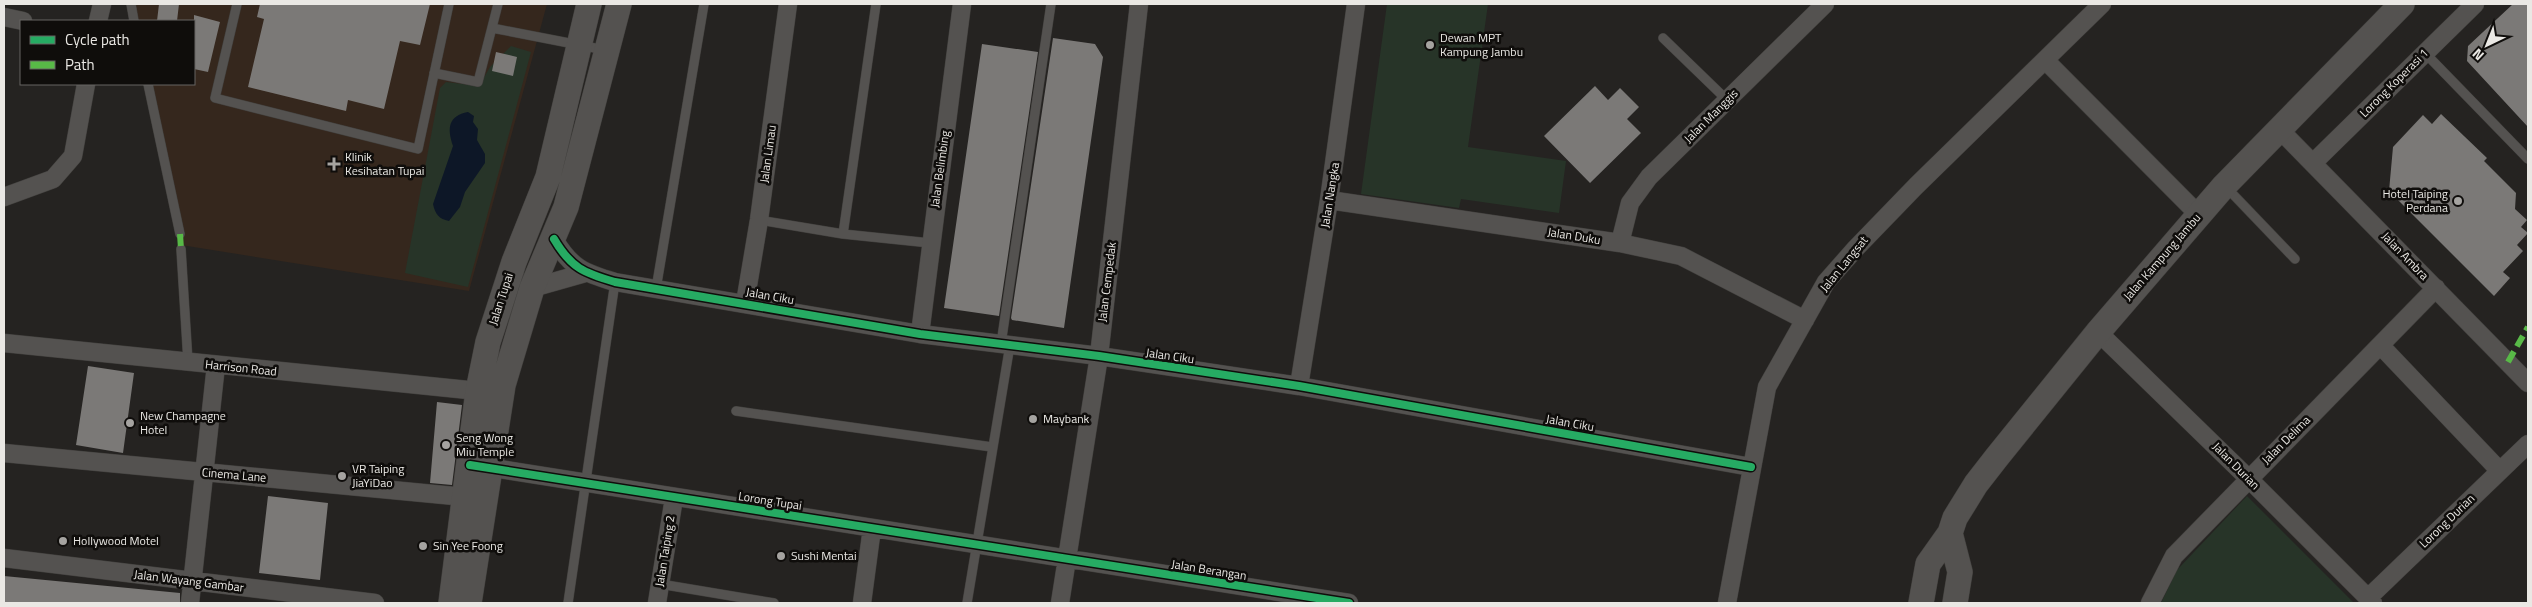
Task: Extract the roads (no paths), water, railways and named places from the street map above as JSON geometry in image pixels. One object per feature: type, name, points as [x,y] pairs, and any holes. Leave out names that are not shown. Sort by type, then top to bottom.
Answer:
[{"type":"main road","name":"Jalan Tupai","points":[[469,603],[480,466],[478,391],[488,342],[501,298],[548,178],[589,4]]},
{"type":"main road","points":[[480,466],[532,288],[554,238],[576,173],[619,4]]},
{"type":"main road","name":"Jalan Kampung Jambu","points":[[1921,603],[1928,564],[1950,533],[1955,518],[1976,484],[2098,332],[2224,186],[2402,4]]},
{"type":"main road","name":"Jalan Tupai","points":[[452,603],[465,497],[480,466]]},
{"type":"main road","points":[[1950,533],[1960,572],[1954,603]]},
{"type":"street","points":[[98,20],[102,4]]},
{"type":"street","name":"Jalan Limau","points":[[745,303],[759,220],[788,4]]},
{"type":"street","name":"Jalan Belimbing","points":[[920,334],[962,4]]},
{"type":"street","name":"Jalan Cempedak","points":[[1060,603],[1099,356],[1139,4]]},
{"type":"street","name":"Jalan Nangka","points":[[1299,386],[1329,200],[1356,4]]},
{"type":"street","name":"Jalan Manggis","points":[[1620,243],[1630,203],[1649,177],[1825,4]]},
{"type":"street","name":"Jalan Langsat","points":[[1726,603],[1767,387],[1826,282],[1856,248],[2102,4]]},
{"type":"street","name":"Lorong Koperasi 1","points":[[2314,162],[2475,4]]},
{"type":"street","points":[[4,17],[20,20]]},
{"type":"street","points":[[2045,60],[2199,215]]},
{"type":"street","points":[[4,197],[53,179],[74,156],[86,85]]},
{"type":"street","name":"Jalan Ambra","points":[[2280,130],[2314,162],[2528,383]]},
{"type":"street","name":"Jalan Duku","points":[[1329,200],[1620,243],[1681,256],[1805,320]]},
{"type":"street","points":[[532,288],[584,274],[561,250],[554,238]]},
{"type":"street","name":"Jalan Ciku","points":[[584,274],[615,282],[920,334],[1099,356],[1299,386],[1751,467]]},
{"type":"street","name":"Jalan Delima","points":[[2150,603],[2174,556],[2248,478],[2381,346],[2436,288]]},
{"type":"street","name":"Jalan Durian","points":[[2098,332],[2248,478],[2370,601]]},
{"type":"street","name":"Harrison Road","points":[[4,343],[478,391]]},
{"type":"street","points":[[2381,346],[2499,470]]},
{"type":"street","points":[[190,603],[216,365]]},
{"type":"street","name":"Lorong Durian","points":[[2370,601],[2499,470],[2528,444]]},
{"type":"street","name":"Cinema Lane","points":[[4,453],[465,497]]},
{"type":"street","name":"Lorong Tupai","points":[[480,466],[1066,559]]},
{"type":"street","name":"Jalan Taiping 2","points":[[657,603],[674,498]]},
{"type":"street","points":[[862,603],[872,528]]},
{"type":"street","name":"Jalan Wayang Gambar","points":[[4,558],[375,603]]},
{"type":"street","name":"Jalan Berangan","points":[[1066,559],[1349,603]]},
{"type":"lane","points":[[131,4],[134,20]]},
{"type":"lane","points":[[237,4],[215,98],[418,149],[449,4]]},
{"type":"lane","points":[[434,73],[478,82],[498,4]]},
{"type":"lane","points":[[656,289],[704,4]]},
{"type":"lane","points":[[843,234],[876,4]]},
{"type":"lane","points":[[966,603],[992,447],[1051,4]]},
{"type":"lane","points":[[492,28],[607,50]]},
{"type":"lane","points":[[1663,38],[1727,100]]},
{"type":"lane","points":[[2425,53],[2528,159]]},
{"type":"lane","points":[[148,85],[180,234]]},
{"type":"lane","points":[[2224,186],[2295,259]]},
{"type":"lane","points":[[759,220],[843,234],[930,244]]},
{"type":"lane","points":[[180,249],[188,362]]},
{"type":"lane","points":[[568,603],[615,282]]},
{"type":"lane","points":[[736,411],[992,447]]},
{"type":"lane","points":[[660,584],[774,603]]},
{"type":"water","points":[[468,112],[474,116],[473,122],[478,129],[477,140],[485,154],[485,163],[465,192],[460,207],[449,221],[438,215],[433,204],[453,146],[450,134],[451,124],[456,116]]},
{"type":"place","name":"Dewan MPT Kampung Jambu","points":[[1430,45]]},
{"type":"place","name":"Klinik Kesihatan Tupai","points":[[334,164]]},
{"type":"place","name":"Hotel Taiping Perdana","points":[[2458,201]]},
{"type":"place","name":"Maybank","points":[[1033,419]]},
{"type":"place","name":"New Champagne Hotel","points":[[130,423]]},
{"type":"place","name":"Seng Wong Miu Temple","points":[[446,445]]},
{"type":"place","name":"VR Taiping JiaYiDao","points":[[342,476]]},
{"type":"place","name":"Hollywood Motel","points":[[63,541]]},
{"type":"place","name":"Sin Yee Foong","points":[[423,546]]},
{"type":"place","name":"Sushi Mentai","points":[[781,556]]}]
